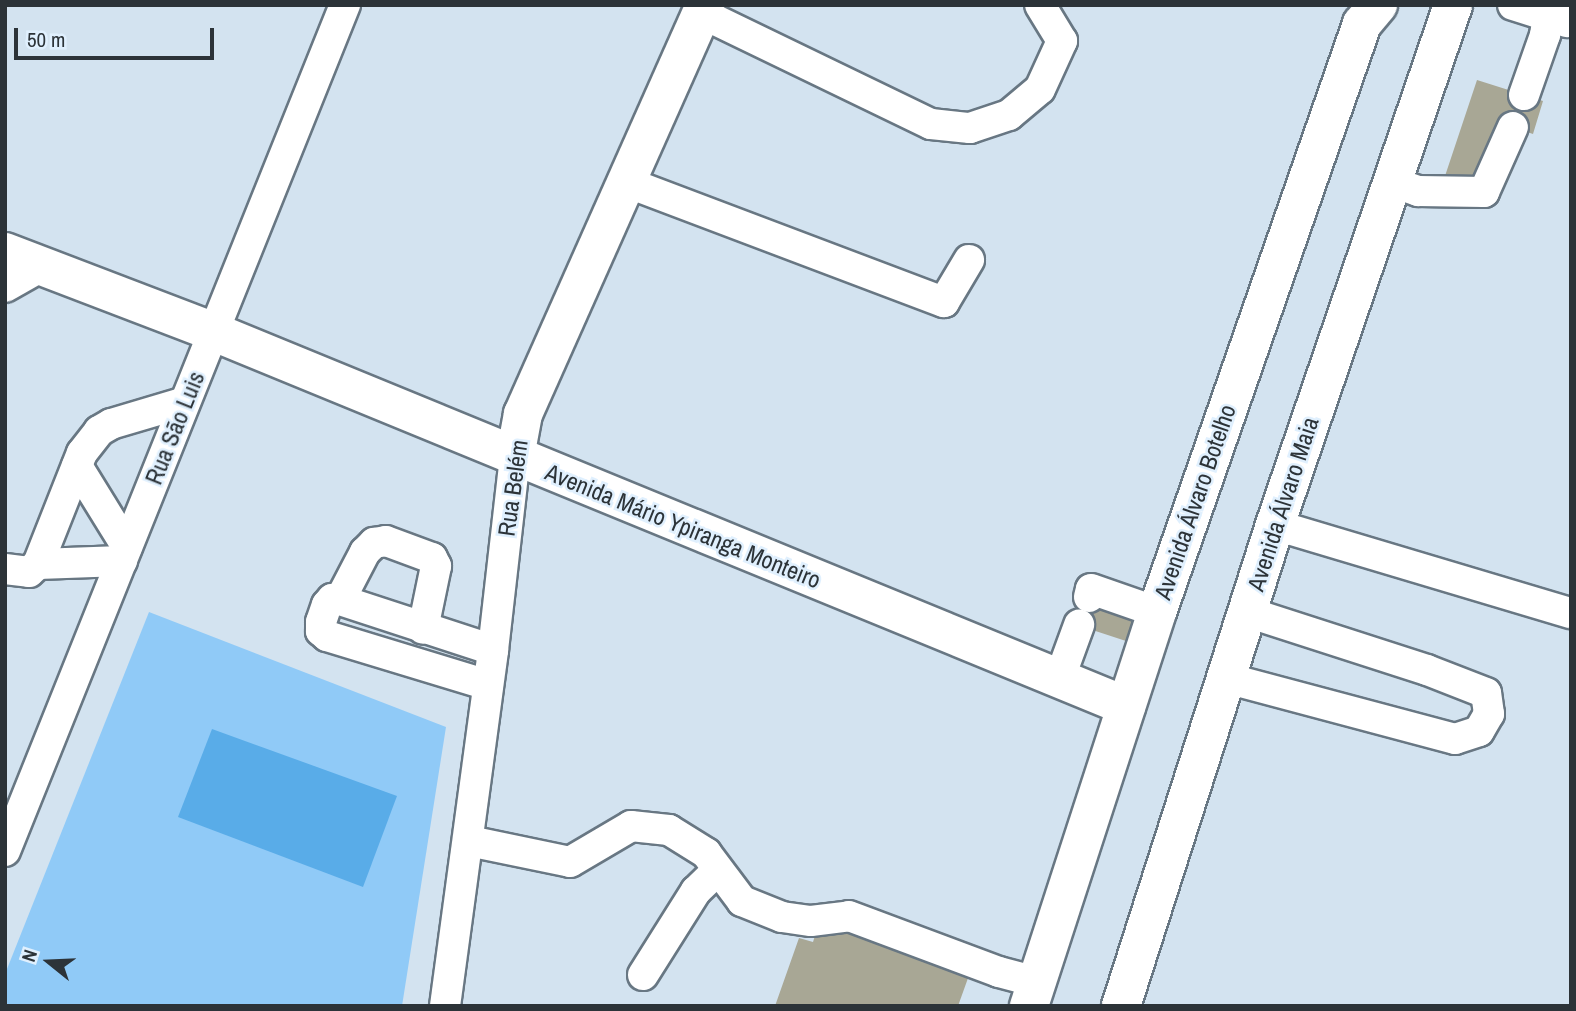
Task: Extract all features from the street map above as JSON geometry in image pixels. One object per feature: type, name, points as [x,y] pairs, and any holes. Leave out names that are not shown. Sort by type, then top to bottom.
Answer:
[{"type":"main road","name":"Avenida Álvaro Maia","points":[[1121,1006],[1275,525],[1452,5]]},
{"type":"main road","name":"Rua Belém","points":[[515,457],[523,414],[703,9]]},
{"type":"main road","name":"Avenida Álvaro Botelho","points":[[1033,994],[1157,612],[1367,12]]},
{"type":"main road","name":"Avenida Mário Ypiranga Monteiro","points":[[5,252],[214,332],[1126,706]]},
{"type":"street","name":"Rua São Luis","points":[[5,851],[345,5]]},
{"type":"street","points":[[703,9],[931,124],[970,128],[1009,115],[1040,89],[1062,41],[1040,5]]},
{"type":"street","points":[[1513,5],[1563,15],[1524,95]]},
{"type":"street","points":[[1392,182],[1418,191],[1484,192],[1513,127]]},
{"type":"street","points":[[626,181],[944,302],[969,260]]},
{"type":"street","points":[[5,287],[42,266]]},
{"type":"street","points":[[5,569],[29,572],[38,564],[89,442],[111,424],[185,402]]},
{"type":"street","name":"Rua Belém","points":[[445,1006],[494,650],[515,457]]},
{"type":"street","points":[[38,564],[125,554],[77,466]]},
{"type":"street","points":[[1275,525],[1571,613]]},
{"type":"street","points":[[340,600],[365,552],[374,543],[386,541],[432,558],[436,566],[423,629]]},
{"type":"street","points":[[1089,597],[1091,589],[1157,612]]},
{"type":"street","points":[[488,685],[327,636],[321,631],[327,605],[332,599],[494,650]]},
{"type":"street","points":[[1226,678],[1455,739],[1479,731],[1489,714],[1486,693],[1427,670],[1247,612]]},
{"type":"street","points":[[1059,680],[1079,625]]},
{"type":"street","points":[[469,841],[570,862],[631,826],[669,830],[706,853],[742,901],[782,917],[811,921],[849,916],[999,972],[1033,994]]},
{"type":"street","points":[[643,975],[696,891],[718,870]]},
{"type":"shaded area","points":[[149,612],[446,727],[402,1006],[5,1006],[5,974]]},
{"type":"shaded area","points":[[212,729],[397,796],[363,887],[178,817]]},
{"type":"building","points":[[1477,80],[1543,101],[1533,134],[1500,123],[1478,190],[1444,179]]},
{"type":"building","points":[[1082,595],[1135,613],[1126,641],[1071,623]]},
{"type":"building","points":[[818,926],[840,934],[842,928],[972,967],[958,1006],[775,1006],[799,938],[813,942]]}]
